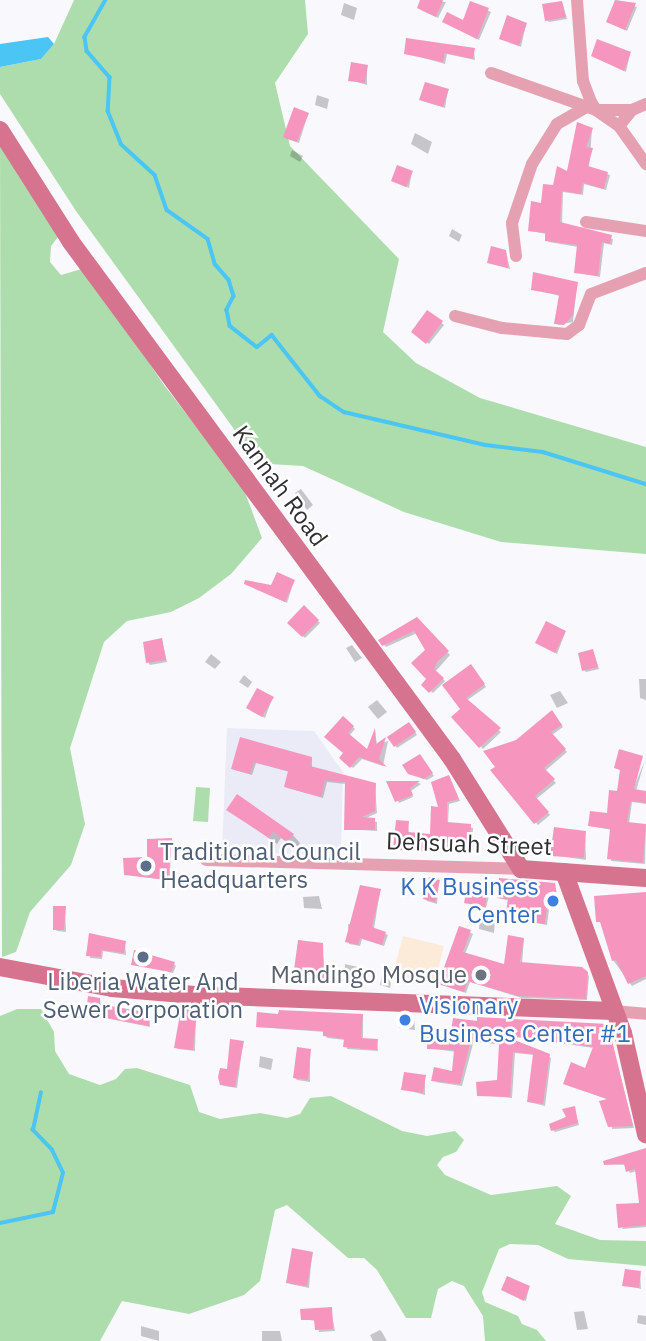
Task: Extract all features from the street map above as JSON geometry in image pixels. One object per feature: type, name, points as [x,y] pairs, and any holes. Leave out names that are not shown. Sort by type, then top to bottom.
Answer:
[{"type":"street","points":[[576,0],[583,81],[591,109]]},
{"type":"street","points":[[491,73],[591,109],[619,126],[646,163]]},
{"type":"street","points":[[516,256],[512,223],[533,164],[557,124],[591,109],[632,110],[646,104]]},
{"type":"street","points":[[619,126],[632,110]]},
{"type":"street","name":"Kannah Road","points":[[0,131],[71,242],[452,758],[521,869]]},
{"type":"street","points":[[586,222],[646,231]]},
{"type":"street","points":[[455,316],[502,328],[567,334],[579,325],[590,294],[646,273]]},
{"type":"street","name":"Dehsuah Street","points":[[206,860],[521,869],[646,878]]},
{"type":"street","points":[[564,872],[629,1052],[646,1134]]},
{"type":"street","points":[[0,967],[112,988],[195,995],[646,1014]]},
{"type":"shaded area","points":[[227,728],[314,731],[343,772],[341,855],[222,852]]},
{"type":"shaded area","points":[[403,936],[444,946],[434,984],[393,974]]},
{"type":"green space","points":[[74,0],[305,0],[308,34],[275,83],[290,146],[399,259],[383,332],[416,363],[480,398],[646,447],[646,554],[501,542],[404,512],[303,466],[270,464],[252,454],[76,211],[0,94],[0,67],[41,59],[54,44]]},
{"type":"green space","points":[[0,142],[61,233],[51,246],[50,262],[61,275],[85,268],[164,385],[243,487],[262,538],[231,574],[199,598],[171,612],[127,621],[104,642],[70,748],[85,824],[71,865],[30,912],[16,952],[2,957]]},
{"type":"green space","points":[[196,787],[210,788],[208,822],[193,821]]},
{"type":"green space","points":[[17,1009],[41,1009],[54,1032],[55,1051],[69,1074],[100,1085],[116,1079],[125,1069],[137,1068],[190,1085],[199,1112],[220,1119],[260,1113],[287,1118],[300,1114],[310,1098],[331,1096],[402,1131],[427,1136],[455,1131],[464,1140],[456,1152],[443,1157],[437,1165],[445,1175],[491,1195],[557,1186],[571,1196],[555,1224],[600,1240],[646,1241],[646,1266],[568,1259],[538,1245],[510,1244],[499,1249],[482,1292],[485,1302],[518,1316],[522,1324],[537,1330],[546,1341],[485,1341],[483,1316],[464,1286],[452,1281],[438,1289],[431,1318],[406,1318],[377,1270],[364,1258],[348,1258],[287,1205],[275,1210],[260,1281],[244,1295],[189,1314],[122,1301],[100,1341],[0,1341],[0,1016]]},
{"type":"water","points":[[48,37],[54,44],[41,59],[0,67],[0,44]]},
{"type":"building","points":[[420,0],[443,0],[436,17],[417,8]]},
{"type":"building","points":[[615,0],[636,3],[625,30],[606,22]]},
{"type":"building","points":[[470,1],[489,8],[477,39],[442,22],[447,12],[463,20]]},
{"type":"building","points":[[562,1],[566,17],[545,21],[542,4]]},
{"type":"building","points":[[507,15],[527,23],[519,46],[499,39]]},
{"type":"building","points":[[406,38],[475,48],[473,59],[445,53],[443,62],[404,54]]},
{"type":"building","points":[[597,39],[631,52],[624,71],[591,56]]},
{"type":"building","points":[[351,62],[368,65],[365,83],[348,81]]},
{"type":"building","points":[[425,82],[449,89],[443,107],[419,100]]},
{"type":"building","points":[[294,107],[309,113],[297,142],[283,137]]},
{"type":"building","points":[[577,122],[593,128],[586,147],[593,148],[588,166],[608,172],[604,189],[583,183],[581,194],[562,191],[560,222],[612,235],[610,244],[602,242],[598,276],[574,273],[577,245],[545,241],[545,233],[528,231],[531,201],[541,203],[543,184],[553,185],[557,166],[567,171]]},
{"type":"building","points":[[397,165],[413,171],[406,187],[391,181]]},
{"type":"building","points":[[491,246],[506,250],[508,268],[487,263]]},
{"type":"building","points":[[533,272],[578,282],[573,315],[564,325],[554,324],[559,295],[531,290]]},
{"type":"building","points":[[427,310],[443,321],[426,344],[411,332]]},
{"type":"building","points":[[277,572],[295,580],[285,602],[244,584],[245,580],[271,585]]},
{"type":"building","points":[[304,605],[319,620],[302,637],[287,623]]},
{"type":"building","points":[[417,617],[449,651],[437,662],[434,669],[444,678],[429,693],[421,685],[426,679],[411,663],[425,650],[414,631],[382,646],[378,640]]},
{"type":"building","points":[[546,621],[566,631],[555,653],[535,643]]},
{"type":"building","points":[[162,638],[166,660],[146,663],[143,642]]},
{"type":"building","points":[[593,649],[598,667],[582,671],[578,653]]},
{"type":"building","points":[[471,664],[485,684],[466,698],[501,728],[479,748],[451,717],[460,709],[442,685]]},
{"type":"building","points":[[257,688],[274,697],[262,717],[246,708]]},
{"type":"building","points":[[552,710],[562,725],[551,732],[566,749],[544,768],[555,779],[535,796],[549,812],[534,824],[490,770],[495,767],[483,751],[516,740]]},
{"type":"building","points":[[343,716],[354,726],[348,733],[367,749],[375,728],[376,744],[386,737],[379,759],[387,767],[359,757],[350,768],[339,758],[343,753],[324,737]]},
{"type":"building","points":[[409,722],[416,732],[394,747],[387,737]]},
{"type":"building","points":[[240,737],[312,757],[310,766],[376,783],[375,811],[362,817],[375,818],[375,830],[344,830],[345,782],[325,780],[321,797],[284,787],[288,771],[254,762],[250,774],[231,769]]},
{"type":"building","points":[[619,749],[643,756],[634,789],[646,791],[646,803],[631,801],[627,822],[646,824],[643,863],[607,859],[610,829],[588,826],[590,811],[607,813],[609,790],[617,791],[620,770],[614,768]]},
{"type":"building","points":[[420,754],[433,773],[424,779],[408,774],[402,765]]},
{"type":"building","points":[[449,775],[459,799],[447,802],[447,822],[471,824],[470,849],[429,845],[428,851],[393,849],[396,820],[409,821],[408,832],[430,834],[431,806],[438,807],[431,782]]},
{"type":"building","points":[[386,781],[420,781],[410,788],[413,795],[395,802]]},
{"type":"building","points":[[237,794],[294,834],[287,842],[273,832],[269,838],[226,810]]},
{"type":"building","points":[[554,827],[586,831],[584,858],[550,856]]},
{"type":"building","name":"Traditional Council Headquarters","points":[[172,838],[168,880],[124,875],[123,858],[147,857],[147,839]]},
{"type":"building","points":[[429,877],[440,880],[435,902],[423,899]]},
{"type":"building","points":[[499,878],[555,883],[559,907],[547,908],[545,924],[519,920],[520,913],[506,911],[508,899],[497,898]]},
{"type":"building","points":[[468,881],[479,882],[477,891],[487,893],[485,907],[464,903]]},
{"type":"building","points":[[360,885],[381,889],[372,927],[386,932],[382,945],[360,938],[358,945],[345,942]]},
{"type":"building","points":[[646,892],[646,976],[628,984],[616,960],[612,961],[600,922],[596,922],[594,896]]},
{"type":"building","points":[[53,906],[66,906],[64,930],[53,930]]},
{"type":"building","points":[[459,926],[471,930],[463,952],[504,964],[508,935],[524,938],[520,962],[582,967],[588,972],[586,999],[518,996],[467,981],[464,992],[438,984]]},
{"type":"building","points":[[89,933],[126,941],[124,953],[101,950],[101,957],[86,956]]},
{"type":"building","points":[[298,940],[323,943],[324,978],[294,970]]},
{"type":"building","points":[[134,950],[175,962],[171,972],[131,965]]},
{"type":"building","points":[[88,996],[100,998],[100,1004],[150,1013],[149,1026],[86,1014]]},
{"type":"building","points":[[181,1008],[197,1010],[193,1050],[174,1048]]},
{"type":"building","points":[[279,1010],[363,1014],[361,1038],[378,1039],[377,1050],[343,1047],[344,1039],[323,1036],[323,1031],[256,1027],[257,1012],[278,1014]]},
{"type":"building","points":[[477,1017],[608,1024],[633,1126],[608,1127],[599,1101],[607,1099],[563,1084],[571,1062],[585,1068],[593,1047],[513,1036],[512,1039],[550,1054],[543,1104],[527,1102],[533,1054],[513,1052],[510,1097],[477,1096],[476,1082],[497,1080],[499,1044],[473,1042],[472,1036],[460,1084],[431,1081],[434,1067],[452,1071],[454,1050],[427,1049],[427,1037],[450,1038],[453,1018],[477,1021]]},
{"type":"building","points":[[230,1039],[244,1041],[235,1087],[220,1085],[218,1077],[220,1068],[227,1069]]},
{"type":"building","points":[[297,1047],[311,1049],[308,1080],[293,1078]]},
{"type":"building","points":[[404,1072],[426,1075],[423,1093],[401,1090]]},
{"type":"building","points":[[575,1106],[578,1123],[551,1131],[549,1124],[566,1117],[562,1109]]},
{"type":"building","points":[[646,1148],[646,1225],[618,1228],[616,1204],[639,1203],[635,1169],[626,1172],[624,1164],[604,1165],[603,1161]]},
{"type":"building","points":[[292,1248],[313,1252],[307,1286],[286,1283]]},
{"type":"building","points":[[625,1269],[641,1271],[639,1288],[622,1286]]},
{"type":"building","points":[[507,1276],[530,1286],[524,1301],[501,1290]]},
{"type":"building","points":[[332,1307],[333,1329],[315,1330],[314,1320],[301,1320],[300,1309]]},
{"type":"waterway","points":[[106,0],[85,37],[87,51],[110,77],[108,111],[121,144],[155,175],[167,210],[208,239],[215,264],[229,280],[234,296],[227,310],[230,326],[257,347],[272,335],[320,396],[344,412],[486,445],[543,452],[646,484]]},
{"type":"waterway","points":[[0,1223],[53,1212],[63,1173],[52,1150],[33,1130],[41,1093]]},
{"type":"place","name":"Traditional Council Headquarters","points":[[146,866]]},
{"type":"place","name":"K K Business Center","points":[[553,901]]},
{"type":"place","name":"Liberia Water And Sewer Corporation","points":[[143,957]]},
{"type":"place","name":"Mandingo Mosque","points":[[481,975]]},
{"type":"place","name":"Visionary Business Center #1","points":[[405,1020]]}]
